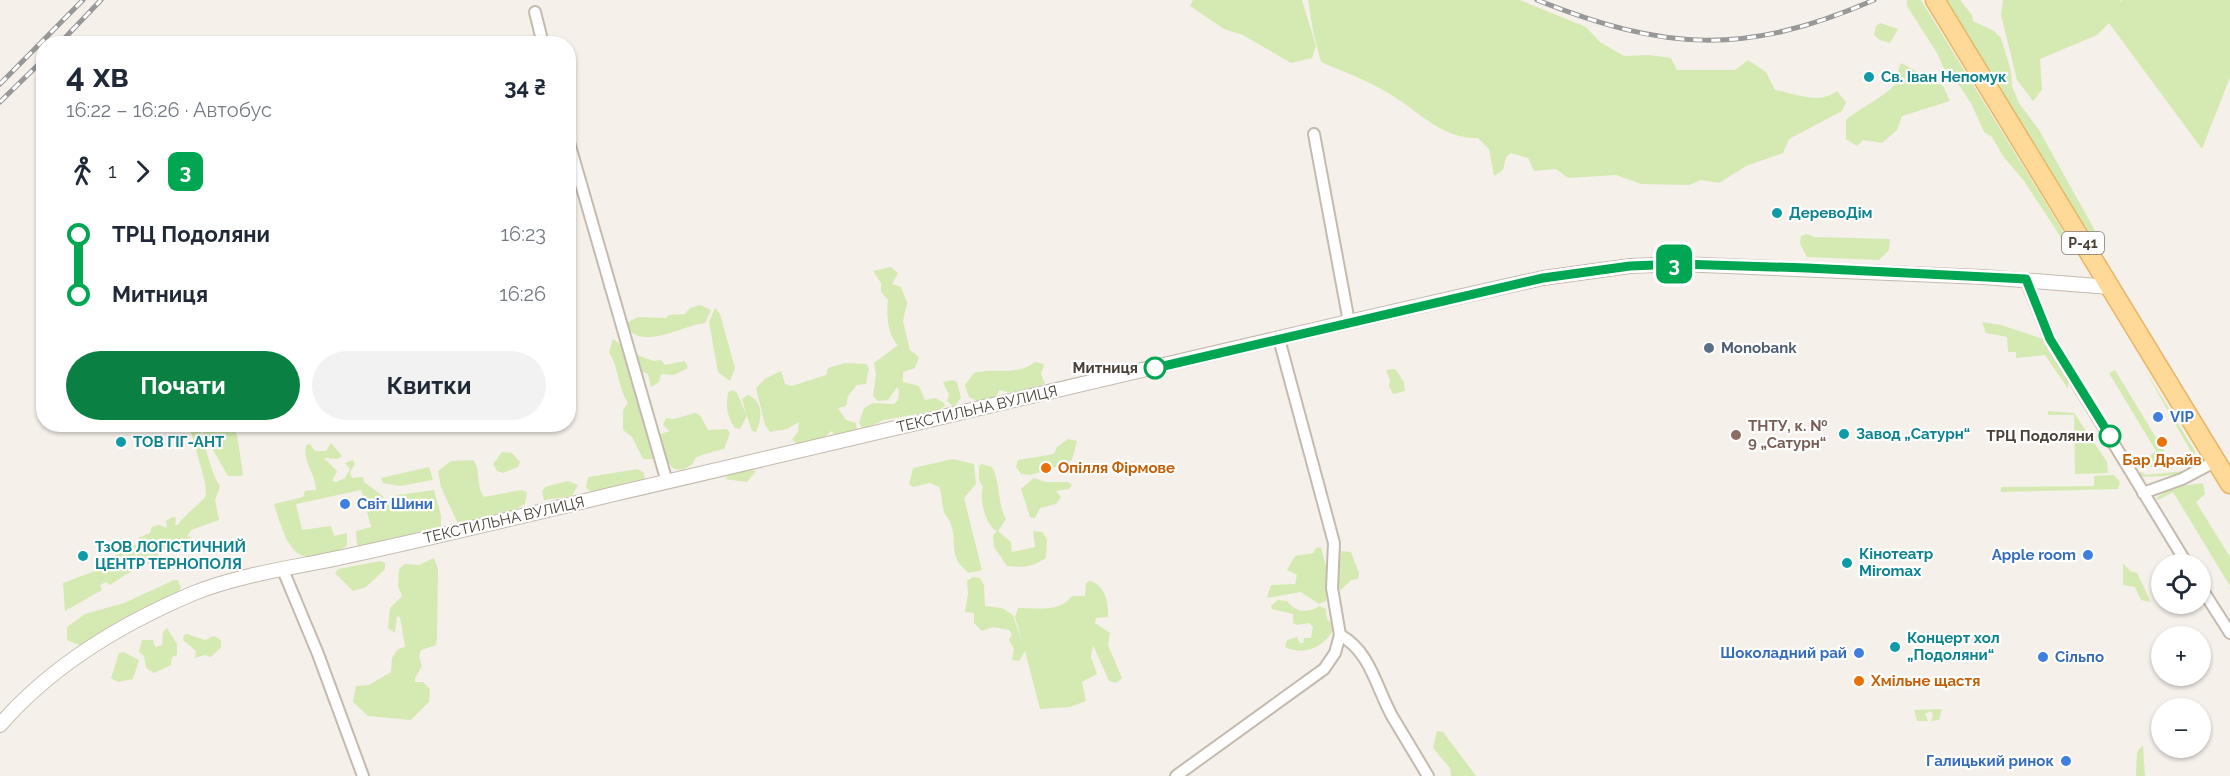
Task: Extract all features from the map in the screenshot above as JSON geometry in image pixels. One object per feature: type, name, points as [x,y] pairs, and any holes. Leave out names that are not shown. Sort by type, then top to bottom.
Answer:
[{"type":"main road","name":"Р-41","points":[[1936,1],[2230,484]]},
{"type":"street","points":[[535,12],[541,36]]},
{"type":"street","points":[[1314,134],[1349,322]]},
{"type":"street","points":[[576,167],[667,482]]},
{"type":"street","name":"ТЕКСТИЛЬНА ВУЛИЦЯ","points":[[0,725],[12,711],[70,662],[156,610],[228,582],[1543,278],[1630,266],[1680,264],[2026,279],[2110,287]]},
{"type":"street","points":[[2026,279],[2050,339],[2181,554]]},
{"type":"street","points":[[1176,776],[1324,669],[1335,653],[1340,635],[1332,588],[1334,543],[1279,339]]},
{"type":"street","points":[[2143,493],[2182,479],[2216,461]]},
{"type":"street","points":[[284,570],[363,776]]},
{"type":"street","points":[[2211,603],[2230,633]]},
{"type":"street","points":[[1340,635],[1351,640],[1370,665],[1391,713],[1428,776]]},
{"type":"green space","points":[[1193,0],[1302,0],[1316,46],[1312,58],[1291,63],[1243,35],[1224,29],[1190,6]]},
{"type":"green space","points":[[1308,0],[1520,0],[1586,27],[1600,42],[1624,56],[1649,55],[1671,58],[1677,70],[1735,70],[1748,60],[1766,72],[1775,90],[1815,98],[1837,91],[1846,102],[1842,111],[1789,139],[1783,153],[1746,166],[1719,183],[1701,180],[1689,185],[1641,184],[1616,175],[1568,178],[1556,169],[1534,171],[1528,158],[1511,153],[1506,157],[1503,170],[1494,176],[1489,149],[1478,138],[1451,133],[1381,89],[1321,62]]},
{"type":"green space","points":[[1907,0],[1921,0],[2061,228],[2070,251],[2024,181],[2003,156],[1992,137],[1984,132],[1972,105],[1959,85],[1948,78],[1938,55],[1907,6]]},
{"type":"green space","points":[[1943,0],[1960,0],[1972,15],[1973,21],[1994,31],[2001,38],[2011,71],[2012,86],[2019,103],[2039,130],[2093,227],[2096,234],[2094,239],[2068,203]]},
{"type":"green space","points":[[2003,0],[2121,0],[2119,3],[2122,0],[2230,0],[2230,77],[2202,149],[2109,23],[2097,35],[2040,59],[2042,90],[2033,101],[2017,80],[2001,15]]},
{"type":"green space","points":[[1880,23],[1898,29],[1890,43],[1874,35],[1876,26]]},
{"type":"green space","points":[[1901,63],[1943,86],[1950,101],[1902,116],[1897,130],[1882,143],[1863,140],[1857,146],[1846,139],[1846,120],[1893,86]]},
{"type":"green space","points":[[1807,234],[1815,237],[1890,239],[1889,250],[1879,260],[1807,257],[1800,244],[1801,236]]},
{"type":"green space","points":[[891,267],[898,273],[892,284],[901,287],[907,303],[903,321],[910,350],[919,357],[915,368],[903,372],[903,382],[919,386],[925,400],[935,398],[943,402],[945,406],[939,410],[884,420],[863,429],[859,423],[864,408],[873,403],[894,404],[898,400],[897,387],[888,400],[878,401],[873,396],[876,375],[874,363],[898,345],[888,324],[888,300],[881,292],[881,283],[873,271]]},
{"type":"green space","points":[[700,305],[711,310],[705,323],[653,337],[634,334],[626,327],[628,322],[638,317],[666,318],[669,315],[685,314],[690,308]]},
{"type":"green space","points":[[715,308],[720,314],[735,368],[730,381],[718,372],[709,322]]},
{"type":"green space","points":[[1982,322],[2001,325],[2046,340],[2068,377],[2068,389],[2045,355],[2016,358],[2016,352],[2008,352],[2007,337],[1986,333]]},
{"type":"green space","points":[[613,339],[624,348],[630,359],[634,371],[634,385],[643,396],[657,459],[643,459],[632,437],[623,430],[623,410],[628,403],[609,352]]},
{"type":"green space","points":[[638,355],[653,361],[661,360],[665,365],[685,361],[688,368],[674,375],[661,374],[659,382],[651,387],[648,374],[639,371],[635,358]]},
{"type":"green space","points":[[1035,362],[1044,364],[1041,374],[1045,384],[1012,393],[999,390],[996,398],[977,401],[969,397],[965,385],[974,373],[1020,369]]},
{"type":"green space","points":[[845,363],[866,364],[869,368],[866,384],[857,385],[848,396],[846,406],[838,408],[846,420],[856,423],[857,430],[837,437],[831,431],[820,440],[811,443],[796,443],[792,439],[798,432],[799,422],[787,429],[770,432],[765,425],[756,388],[766,378],[781,371],[785,384],[792,386],[826,375],[828,368]]},
{"type":"green space","points":[[2142,365],[2195,451],[2194,461],[2185,470],[2194,457]]},
{"type":"green space","points":[[1395,369],[1404,382],[1405,391],[1393,394],[1386,370]]},
{"type":"green space","points":[[2115,370],[2169,459],[2161,467],[2149,467],[2143,461],[2156,451],[2109,373]]},
{"type":"green space","points":[[952,380],[957,382],[961,398],[954,407],[947,401],[949,395],[943,382]]},
{"type":"green space","points":[[733,390],[737,393],[747,416],[740,429],[735,428],[727,410],[728,392]]},
{"type":"green space","points":[[748,395],[759,406],[760,422],[756,432],[752,431],[742,399]]},
{"type":"green space","points":[[2048,411],[2074,413],[2107,462],[2108,473],[2075,474],[2074,415],[2048,415]]},
{"type":"green space","points":[[695,413],[700,415],[708,430],[727,429],[730,433],[724,449],[697,457],[691,465],[677,470],[668,462],[660,434],[670,431],[663,425],[666,418],[674,419]]},
{"type":"green space","points":[[191,432],[200,432],[220,486],[215,500],[219,520],[191,530],[187,537],[190,536],[191,541],[186,543],[185,549],[178,545],[158,552],[159,558],[110,585],[106,582],[100,585],[102,590],[65,611],[63,583],[111,565],[115,555],[137,544],[138,538],[150,533],[152,527],[159,525],[167,528],[166,521],[173,517],[176,518],[175,525],[178,525],[206,496],[205,482]]},
{"type":"green space","points":[[235,432],[243,474],[241,476],[228,476],[203,433]]},
{"type":"green space","points":[[1068,439],[1077,441],[1072,460],[1067,463],[1031,475],[1021,474],[1016,467],[1018,460],[1054,454],[1057,447]]},
{"type":"green space","points":[[331,443],[342,456],[338,459],[324,458],[337,471],[332,481],[336,482],[345,478],[350,469],[345,463],[353,460],[355,464],[350,472],[352,478],[363,477],[364,482],[384,497],[366,505],[361,490],[296,504],[302,530],[331,526],[334,536],[347,533],[347,546],[330,554],[316,557],[305,556],[296,552],[290,544],[274,504],[303,497],[305,491],[316,490],[314,478],[307,463],[306,445],[310,444],[315,451],[326,451]]},
{"type":"green space","points":[[502,452],[512,453],[520,462],[518,467],[503,473],[497,471],[493,464]]},
{"type":"green space","points":[[953,459],[974,464],[976,484],[964,498],[982,570],[969,573],[962,567],[955,555],[950,521],[945,515],[939,487],[930,483],[913,487],[909,484],[913,468]]},
{"type":"green space","points":[[473,460],[484,497],[522,490],[527,492],[525,504],[510,512],[458,524],[441,487],[438,471],[451,461]]},
{"type":"green space","points":[[982,464],[992,467],[995,473],[1001,507],[1006,519],[998,531],[1011,542],[1012,552],[1035,547],[1033,531],[1042,532],[1047,539],[1046,558],[1027,566],[1007,566],[994,547],[993,536],[997,531],[986,518],[983,487],[979,480],[979,466]]},
{"type":"green space","points":[[429,467],[433,480],[400,486],[383,483],[381,478]]},
{"type":"green space","points":[[638,469],[644,473],[645,481],[592,492],[586,488],[588,477]]},
{"type":"green space","points":[[756,471],[747,482],[725,479],[729,474]]},
{"type":"green space","points":[[2184,471],[2166,476],[2139,477],[2138,474],[2141,472],[2146,475]]},
{"type":"green space","points":[[2114,475],[2120,482],[2118,489],[2001,492],[2001,487],[2094,486],[2094,476]]},
{"type":"green space","points":[[1034,478],[1046,482],[1068,482],[1072,485],[1069,489],[1056,491],[1061,497],[1056,504],[1040,508],[1035,518],[1030,517],[1021,489]]},
{"type":"green space","points":[[568,481],[578,485],[572,496],[544,500],[542,491],[545,487]]},
{"type":"green space","points":[[2203,483],[2205,494],[2196,502],[2230,557],[2230,586],[2173,492],[2158,500],[2156,498],[2173,487]]},
{"type":"green space","points":[[434,490],[441,515],[441,530],[429,529],[362,547],[357,545],[356,531],[371,527],[367,512],[382,508],[397,495]]},
{"type":"green space","points":[[1321,547],[1329,578],[1326,601],[1319,604],[1301,592],[1267,598],[1271,585],[1295,584],[1297,575],[1287,570],[1295,556],[1313,553],[1316,548]]},
{"type":"green space","points":[[1341,551],[1351,552],[1359,573],[1358,579],[1351,580],[1341,590],[1336,587]]},
{"type":"green space","points":[[434,558],[438,569],[436,645],[421,650],[419,656],[422,666],[415,678],[415,682],[423,682],[430,689],[429,702],[411,720],[368,716],[353,702],[356,686],[369,685],[391,672],[392,658],[398,649],[405,647],[400,617],[397,616],[395,633],[388,628],[390,608],[402,596],[398,586],[399,569],[405,564],[419,565]]},
{"type":"green space","points":[[380,561],[385,563],[385,569],[366,587],[353,591],[335,573],[338,569]]},
{"type":"green space","points":[[2123,563],[2130,571],[2137,573],[2151,602],[2141,600],[2135,587],[2123,585]]},
{"type":"green space","points":[[973,577],[980,578],[984,585],[985,606],[1002,608],[1013,615],[1024,648],[1015,617],[1018,608],[1040,609],[1061,605],[1072,596],[1085,596],[1086,583],[1090,581],[1095,583],[1105,595],[1108,617],[1096,618],[1095,623],[1110,633],[1108,645],[1122,678],[1116,683],[1109,681],[1093,645],[1091,657],[1097,674],[1082,682],[1086,701],[1070,707],[1040,709],[1025,651],[1019,661],[1012,660],[1014,649],[1009,640],[1012,634],[1009,630],[993,627],[982,631],[974,623],[974,613],[965,612],[967,581]]},
{"type":"green space","points":[[178,580],[181,588],[175,595],[109,627],[81,646],[67,640],[67,627],[85,614],[124,603]]},
{"type":"green space","points":[[1278,600],[1287,601],[1294,608],[1302,611],[1319,606],[1326,609],[1327,619],[1335,627],[1326,640],[1314,648],[1300,651],[1285,647],[1287,640],[1297,637],[1300,643],[1303,643],[1304,638],[1311,638],[1313,627],[1309,623],[1297,625],[1293,623],[1293,614],[1272,609],[1271,606]]},
{"type":"green space","points":[[167,628],[177,644],[177,655],[172,657],[171,665],[154,673],[146,668],[144,656],[139,652],[142,640],[153,640],[155,647],[162,645],[163,632]]},
{"type":"green space","points":[[184,635],[205,640],[214,636],[221,640],[221,647],[211,657],[205,655],[195,658],[196,651],[183,640]]},
{"type":"green space","points":[[123,652],[139,660],[133,679],[118,682],[111,678],[119,653]]},
{"type":"green space","points":[[1942,709],[1939,720],[1931,721],[1933,715],[1931,711],[1925,714],[1928,721],[1917,721],[1914,710]]},
{"type":"green space","points":[[1437,731],[1443,732],[1476,776],[1451,776],[1450,768],[1433,748]]},
{"type":"green space","points":[[2143,745],[2145,776],[2136,776],[2137,752]]},
{"type":"railway","points":[[47,36],[83,0]]},
{"type":"railway","points":[[67,36],[101,0]]},
{"type":"railway","points":[[1537,0],[1583,17],[1626,29],[1666,37],[1705,40],[1744,38],[1785,31],[1828,18],[1874,0]]},
{"type":"railway","points":[[0,84],[36,48]]},
{"type":"railway","points":[[0,102],[36,67]]},
{"type":"bus line","name":"3","points":[[1155,368],[1543,278],[1630,266],[1680,264],[1807,268],[2026,279],[2050,339],[2110,436]]},
{"type":"place","name":"Св. Іван Непомук","points":[[1869,77]]},
{"type":"place","name":"ДеревоДім","points":[[1777,213]]},
{"type":"place","name":"Monobank","points":[[1709,348]]},
{"type":"place","name":"Митниця","points":[[1155,368]]},
{"type":"place","name":"VIP","points":[[2158,417]]},
{"type":"place","name":"Завод „Сатурн“","points":[[1844,434]]},
{"type":"place","name":"ТНТУ, к. № 9 „Сатурн“","points":[[1736,435]]},
{"type":"place","name":"ТРЦ Подоляни","points":[[2110,436]]},
{"type":"place","name":"ТОВ ГІГ-АНТ","points":[[121,442]]},
{"type":"place","name":"Бар Драйв","points":[[2162,442]]},
{"type":"place","name":"Опілля Фірмове","points":[[1046,468]]},
{"type":"place","name":"Світ Шини","points":[[345,504]]},
{"type":"place","name":"Apple room","points":[[2088,555]]},
{"type":"place","name":"ТзОВ ЛОГІСТИЧНИЙ ЦЕНТР ТЕРНОПОЛЯ","points":[[83,556]]},
{"type":"place","name":"Кінотеатр Miromax","points":[[1847,563]]},
{"type":"place","name":"Концерт хол „Подоляни“","points":[[1895,647]]},
{"type":"place","name":"Шоколадний рай","points":[[1859,653]]},
{"type":"place","name":"Сільпо","points":[[2043,657]]},
{"type":"place","name":"Хмільне щастя","points":[[1859,681]]},
{"type":"place","name":"Галицький ринок","points":[[2066,761]]}]
